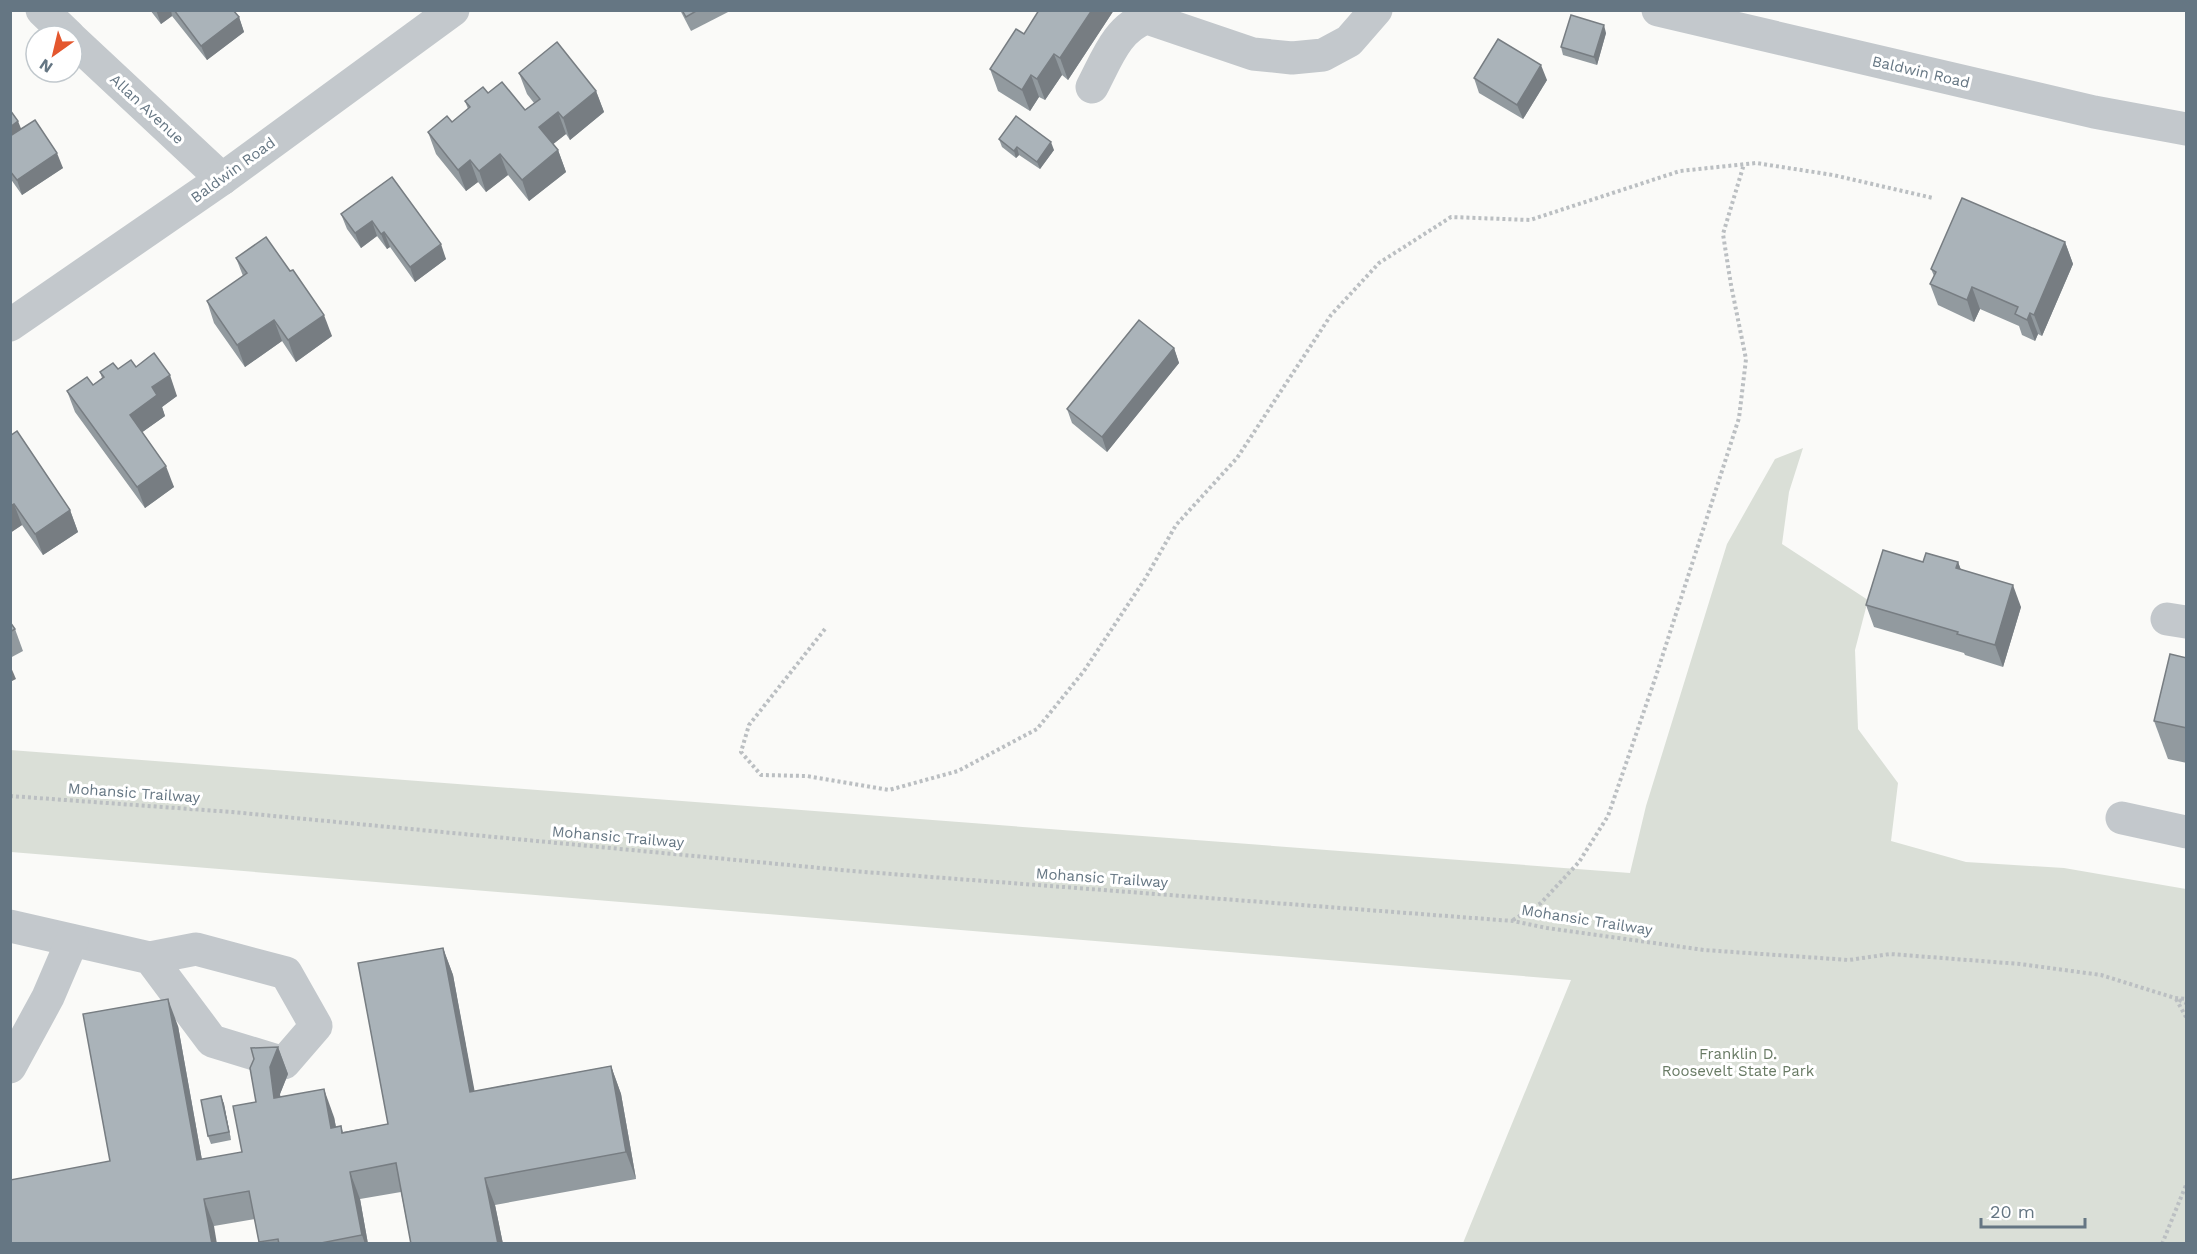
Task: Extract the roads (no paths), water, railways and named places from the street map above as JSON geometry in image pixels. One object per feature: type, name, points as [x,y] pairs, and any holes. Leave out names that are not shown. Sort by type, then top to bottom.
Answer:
[{"type":"street","name":"Allan Avenue","points":[[42,10],[57,24]]},
{"type":"street","name":"Baldwin Road","points":[[10,325],[222,179],[453,10]]},
{"type":"street","points":[[1092,87],[1126,29],[1137,21],[1147,18],[1157,19],[1253,54],[1292,58],[1323,55],[1349,40],[1376,10]]},
{"type":"street","name":"Baldwin Road","points":[[1658,10],[2083,110],[2187,129]]},
{"type":"street","name":"Allan Avenue","points":[[84,49],[222,179]]},
{"type":"street","points":[[2122,818],[2187,832]]},
{"type":"street","points":[[10,926],[150,958],[196,949],[286,972],[316,1026],[284,1063],[212,1041],[150,958]]},
{"type":"street","points":[[10,1067],[48,997],[72,941]]},
{"type":"park label","name":"Franklin D. Roosevelt State Park","points":[[1738,1062]]}]
